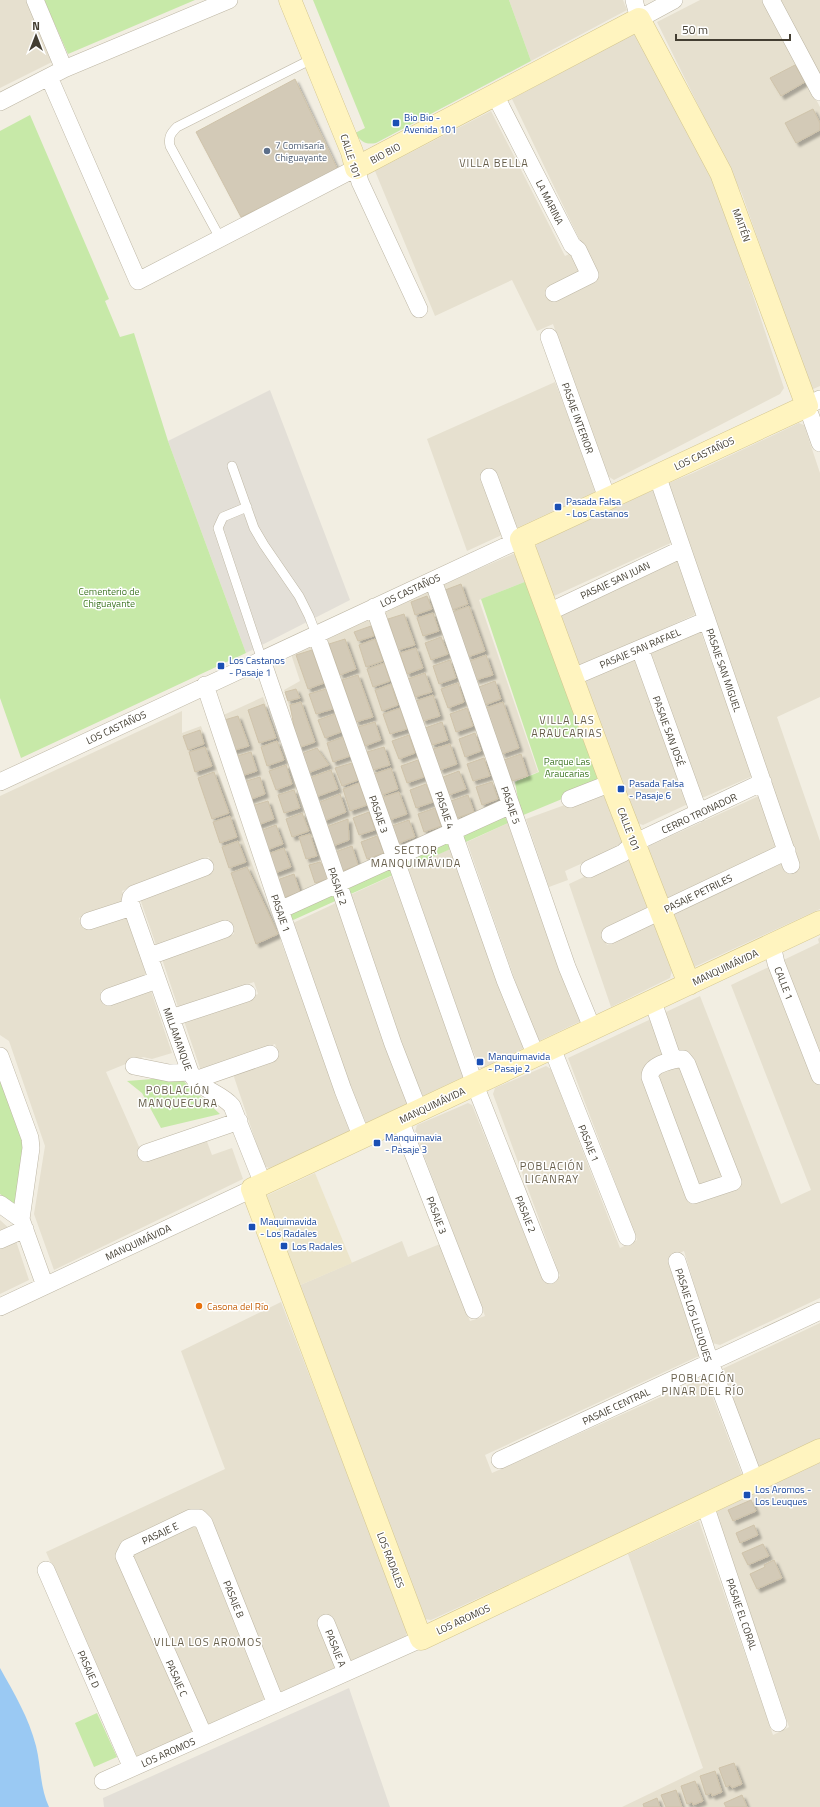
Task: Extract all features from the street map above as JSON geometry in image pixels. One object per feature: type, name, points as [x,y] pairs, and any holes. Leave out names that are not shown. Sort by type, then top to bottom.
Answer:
[{"type":"street","points":[[35,0],[64,69]]},
{"type":"street","points":[[0,102],[64,69],[229,0]]},
{"type":"street","name":"CALLE 101","points":[[290,0],[352,152],[360,182],[419,309]]},
{"type":"street","name":"BIO BIO","points":[[49,77],[138,281],[495,95],[636,9],[674,0]]},
{"type":"street","points":[[771,0],[820,92]]},
{"type":"street","name":"MAITÉN","points":[[636,9],[721,173],[813,402],[820,442]]},
{"type":"street","name":"LA MARINA","points":[[495,95],[572,245],[578,250],[590,275],[554,293]]},
{"type":"street","name":"PASAJE INTERIOR","points":[[549,337],[607,498]]},
{"type":"street","name":"LOS CASTAÑOS","points":[[0,782],[813,402]]},
{"type":"street","name":"PASAJE SAN MIGUEL","points":[[657,475],[789,858]]},
{"type":"street","points":[[489,476],[517,540]]},
{"type":"street","name":"CALLE 101","points":[[517,540],[549,612],[611,783],[660,911],[690,984]]},
{"type":"street","name":"PASAJE SAN JUAN","points":[[549,612],[682,549]]},
{"type":"street","name":"PASAJE 5","points":[[433,580],[572,978],[593,1030]]},
{"type":"street","name":"PASAJE 4","points":[[374,607],[505,980],[544,1052]]},
{"type":"street","name":"PASAJE SAN RAFAEL","points":[[573,677],[707,620]]},
{"type":"street","name":"PASAJE 3","points":[[316,634],[475,1085]]},
{"type":"street","name":"PASAJE SAN JOSÉ","points":[[640,649],[699,813]]},
{"type":"street","name":"PASAJE 2","points":[[262,660],[337,884],[393,1044],[410,1115]]},
{"type":"street","name":"PASAJE 1","points":[[205,685],[280,910],[340,1083],[362,1138]]},
{"type":"street","name":"CERRO TRONADOR","points":[[589,869],[623,853],[634,843],[763,782]]},
{"type":"street","points":[[570,799],[611,783]]},
{"type":"street","points":[[280,910],[511,805]]},
{"type":"street","name":"PASAJE PETRILES","points":[[610,935],[660,911],[789,858]]},
{"type":"street","points":[[88,920],[132,902],[134,894],[205,867]]},
{"type":"street","name":"MILLAMANQUE","points":[[132,902],[157,980],[192,1076],[202,1086],[228,1102],[239,1121],[258,1186]]},
{"type":"street","name":"MANQUIMÁVIDA","points":[[0,1307],[653,1002],[820,922]]},
{"type":"street","points":[[150,956],[226,929]]},
{"type":"street","name":"CALLE 1","points":[[772,945],[776,963],[820,1076]]},
{"type":"street","points":[[109,997],[157,980]]},
{"type":"street","points":[[171,1018],[247,993]]},
{"type":"street","points":[[653,1002],[673,1060]]},
{"type":"street","name":"PASAJE 1","points":[[544,1052],[627,1237]]},
{"type":"street","points":[[134,1066],[169,1074],[192,1076],[270,1054]]},
{"type":"street","points":[[0,1056],[30,1138],[31,1148],[23,1224],[45,1286]]},
{"type":"street","points":[[683,1059],[687,1064],[733,1182],[694,1195],[650,1077],[650,1073],[654,1068],[673,1060],[683,1059]]},
{"type":"street","name":"PASAJE 2","points":[[475,1085],[550,1275]]},
{"type":"street","name":"PASAJE 3","points":[[410,1115],[474,1310]]},
{"type":"street","points":[[146,1153],[239,1121]]},
{"type":"street","name":"LOS RADALES","points":[[258,1186],[421,1639]]},
{"type":"street","points":[[0,1204],[23,1224]]},
{"type":"street","points":[[0,1240],[23,1224]]},
{"type":"street","name":"PASAJE LOS LLEUQUES","points":[[677,1261],[710,1362],[755,1481]]},
{"type":"street","name":"PASAJE CENTRAL","points":[[500,1460],[820,1311]]},
{"type":"street","name":"LOS AROMOS","points":[[103,1781],[421,1639],[820,1450]]},
{"type":"street","name":"PASAJE EL CORAL","points":[[705,1505],[778,1724]]},
{"type":"street","name":"PASAJE E","points":[[124,1553],[128,1548],[135,1544],[191,1518],[199,1518]]},
{"type":"street","name":"PASAJE B","points":[[199,1518],[204,1523],[276,1704]]},
{"type":"street","name":"PASAJE C","points":[[124,1553],[125,1560],[204,1736]]},
{"type":"street","name":"PASAJE D","points":[[46,1570],[132,1768]]},
{"type":"street","name":"PASAJE A","points":[[326,1623],[346,1672]]},
{"type":"lane","points":[[220,238],[170,146],[168,140],[170,134],[177,127],[314,58]]},
{"type":"lane","points":[[232,466],[254,528],[305,606],[316,634]]},
{"type":"lane","points":[[247,507],[223,517],[218,528],[262,660]]},
{"type":"shaded area","points":[[0,0],[30,0],[56,60],[0,88]]},
{"type":"shaded area","points":[[509,0],[623,0],[627,10],[531,61]]},
{"type":"shaded area","points":[[700,0],[763,0],[820,107],[820,386],[811,390],[742,194],[657,22]]},
{"type":"shaded area","points":[[780,0],[820,0],[820,77]]},
{"type":"shaded area","points":[[635,33],[711,177],[726,215],[784,388],[780,394],[614,480],[606,475],[553,324],[537,331],[512,280],[435,316],[375,171],[491,111],[565,256],[583,247],[512,99]]},
{"type":"shaded area","points":[[555,382],[597,491],[467,551],[427,439]]},
{"type":"shaded area","points":[[270,390],[350,600],[246,653],[168,441]]},
{"type":"shaded area","points":[[799,423],[804,425],[820,473],[820,697],[777,717],[820,841],[820,909],[692,968],[672,920],[674,914],[783,863],[789,873],[797,868],[664,485]]},
{"type":"shaded area","points":[[653,490],[673,542],[554,596],[551,595],[535,550],[537,543]]},
{"type":"shaded area","points":[[513,554],[521,556],[527,581],[479,600],[538,772],[512,782],[442,585]]},
{"type":"shaded area","points":[[678,559],[696,611],[694,615],[579,667],[561,615]]},
{"type":"shaded area","points":[[430,591],[502,800],[456,823],[383,612]]},
{"type":"shaded area","points":[[371,617],[443,828],[399,848],[325,639]]},
{"type":"shaded area","points":[[700,630],[753,776],[702,798],[648,652]]},
{"type":"shaded area","points":[[313,644],[386,854],[342,874],[284,690],[300,681],[291,654]]},
{"type":"shaded area","points":[[634,660],[640,661],[690,803],[643,825],[637,823],[582,679]]},
{"type":"shaded area","points":[[263,697],[332,879],[283,901],[219,717]]},
{"type":"shaded area","points":[[182,711],[182,733],[201,726],[351,1130],[269,1168],[264,1166],[233,1074],[279,1056],[275,1044],[201,1071],[184,1021],[258,994],[254,982],[178,1007],[162,959],[234,934],[229,920],[156,945],[139,896],[213,870],[209,857],[122,891],[125,900],[79,918],[84,929],[128,915],[146,975],[101,991],[105,1002],[150,988],[172,1053],[152,1059],[143,1057],[106,1072],[144,1158],[206,1139],[212,1155],[232,1148],[243,1179],[54,1270],[34,1214],[45,1146],[9,1041],[0,1035],[0,796]]},
{"type":"shaded area","points":[[598,793],[604,796],[623,845],[565,871],[568,880],[549,887],[526,819]]},
{"type":"shaded area","points":[[761,795],[779,850],[666,900],[647,851],[649,846]]},
{"type":"shaded area","points":[[508,823],[569,996],[581,1021],[539,1041],[526,1012],[467,842]]},
{"type":"shaded area","points":[[452,848],[513,1024],[524,1048],[481,1069],[469,1042],[408,868]]},
{"type":"shaded area","points":[[628,856],[649,910],[602,933],[607,945],[654,923],[672,970],[670,978],[611,1007],[569,884]]},
{"type":"shaded area","points":[[396,874],[467,1075],[423,1096],[408,1064],[350,895]]},
{"type":"shaded area","points":[[336,903],[409,1103],[366,1123],[352,1091],[293,923]]},
{"type":"shaded area","points":[[820,937],[820,1298],[720,1345],[712,1343],[684,1251],[668,1258],[699,1356],[485,1455],[492,1473],[705,1377],[743,1477],[431,1620],[424,1619],[298,1286],[402,1241],[408,1257],[440,1244],[470,1321],[485,1316],[415,1132],[417,1125],[468,1103],[472,1105],[544,1282],[560,1276],[493,1094],[495,1088],[546,1066],[551,1069],[620,1248],[637,1240],[568,1058],[700,996],[781,1204],[811,1190],[731,985],[819,943],[818,939]]},
{"type":"shaded area","points":[[315,1173],[352,1263],[298,1286],[266,1196]]},
{"type":"shaded area","points":[[0,1220],[13,1232],[29,1280],[0,1294]]},
{"type":"shaded area","points":[[281,1302],[407,1629],[406,1636],[136,1757],[46,1552],[225,1469],[181,1351]]},
{"type":"shaded area","points":[[820,1323],[820,1440],[762,1468],[755,1464],[720,1370]]},
{"type":"shaded area","points":[[820,1462],[820,1807],[622,1807],[703,1768],[628,1554],[699,1521],[773,1735],[789,1727],[716,1512]]},
{"type":"shaded area","points":[[349,1688],[390,1807],[104,1807],[103,1798]]},
{"type":"green space","points":[[44,0],[195,0],[68,54]]},
{"type":"green space","points":[[313,0],[509,0],[531,61],[376,143],[369,144],[359,139],[355,133],[365,128]]},
{"type":"green space","name":"Cementerio de Chiguayante","points":[[30,115],[109,299],[105,301],[120,337],[134,333],[168,441],[246,653],[21,758],[0,698],[0,131]]},
{"type":"green space","name":"Parque Las Araucarias","points":[[527,581],[603,782],[521,816],[515,782],[539,772],[481,599]]},
{"type":"green space","points":[[505,817],[508,823],[291,921],[289,911]]},
{"type":"green space","points":[[179,1077],[220,1114],[161,1128],[142,1093],[127,1081]]},
{"type":"green space","points":[[0,1080],[23,1144],[15,1205],[0,1194]]},
{"type":"green space","points":[[97,1713],[117,1757],[94,1767],[75,1723]]},
{"type":"water","points":[[0,1668],[21,1706],[33,1736],[38,1754],[42,1785],[49,1807],[0,1807]]},
{"type":"building","points":[[795,65],[805,82],[781,96],[770,78]]},
{"type":"building","name":"7 Comisaría Chiguayante","points":[[295,79],[338,170],[241,217],[196,132]]},
{"type":"building","points":[[813,109],[820,123],[820,130],[796,143],[785,123]]},
{"type":"building","points":[[461,584],[468,604],[452,610],[445,590]]},
{"type":"building","points":[[427,596],[432,609],[415,615],[411,602]]},
{"type":"building","points":[[469,606],[485,651],[468,657],[452,612]]},
{"type":"building","points":[[433,613],[439,631],[423,636],[417,618]]},
{"type":"building","points":[[404,614],[415,645],[398,650],[388,619]]},
{"type":"building","points":[[371,626],[374,636],[358,641],[354,632]]},
{"type":"building","points":[[441,637],[448,654],[431,660],[425,643]]},
{"type":"building","points":[[345,639],[356,669],[340,675],[329,644]]},
{"type":"building","points":[[375,639],[383,661],[366,667],[359,645]]},
{"type":"building","points":[[416,648],[423,668],[407,674],[400,653]]},
{"type":"building","points":[[312,650],[324,683],[308,689],[296,655]]},
{"type":"building","points":[[486,655],[493,675],[476,680],[470,661]]},
{"type":"building","points":[[450,660],[456,678],[439,684],[433,666]]},
{"type":"building","points":[[384,663],[390,681],[373,687],[367,669]]},
{"type":"building","points":[[425,673],[432,692],[415,697],[408,679]]},
{"type":"building","points":[[358,675],[373,717],[356,722],[342,680]]},
{"type":"building","points":[[495,681],[501,699],[485,705],[479,687]]},
{"type":"building","points":[[458,683],[464,702],[448,708],[441,689]]},
{"type":"building","points":[[391,684],[398,705],[382,711],[375,690]]},
{"type":"building","points":[[296,689],[300,698],[288,701],[285,692]]},
{"type":"building","points":[[326,689],[333,709],[316,714],[309,694]]},
{"type":"building","points":[[433,695],[440,716],[423,721],[416,701]]},
{"type":"building","points":[[301,702],[315,742],[298,748],[290,705]]},
{"type":"building","points":[[503,702],[519,748],[502,754],[486,708]]},
{"type":"building","points":[[264,704],[276,738],[259,743],[248,710]]},
{"type":"building","points":[[400,708],[407,729],[390,734],[383,714]]},
{"type":"building","points":[[467,708],[473,726],[456,732],[450,714]]},
{"type":"building","points":[[335,714],[341,732],[325,738],[318,720]]},
{"type":"building","points":[[238,716],[249,746],[232,751],[221,721]]},
{"type":"building","points":[[375,722],[381,740],[365,746],[358,727]]},
{"type":"building","points":[[442,722],[448,740],[432,745],[425,728]]},
{"type":"building","points":[[200,730],[204,744],[188,750],[183,736]]},
{"type":"building","points":[[475,733],[481,751],[465,757],[459,739]]},
{"type":"building","points":[[409,735],[415,753],[399,759],[392,741]]},
{"type":"building","points":[[343,737],[350,756],[333,762],[327,743]]},
{"type":"building","points":[[277,741],[284,760],[267,766],[261,747]]},
{"type":"building","points":[[450,744],[457,764],[440,770],[433,749]]},
{"type":"building","points":[[205,747],[212,766],[195,772],[189,752]]},
{"type":"building","points":[[384,747],[390,765],[373,770],[367,752]]},
{"type":"building","points":[[317,748],[329,765],[308,773],[301,754]]},
{"type":"building","points":[[251,752],[257,771],[241,776],[234,757]]},
{"type":"building","points":[[521,754],[528,776],[512,781],[504,760]]},
{"type":"building","points":[[484,758],[490,776],[473,781],[467,764]]},
{"type":"building","points":[[418,760],[424,777],[407,783],[401,766]]},
{"type":"building","points":[[352,763],[358,780],[342,786],[335,768]]},
{"type":"building","points":[[286,765],[292,784],[276,790],[269,771]]},
{"type":"building","points":[[391,768],[398,789],[382,795],[374,774]]},
{"type":"building","points":[[331,770],[338,789],[316,797],[309,778]]},
{"type":"building","points":[[459,771],[466,789],[449,795],[443,777]]},
{"type":"building","points":[[214,772],[229,813],[212,819],[198,778]]},
{"type":"building","points":[[260,777],[265,794],[249,800],[243,782]]},
{"type":"building","points":[[492,782],[498,799],[482,805],[476,787]]},
{"type":"building","points":[[359,783],[367,805],[350,811],[343,789]]},
{"type":"building","points":[[426,784],[433,802],[416,808],[410,790]]},
{"type":"building","points":[[294,790],[300,808],[284,813],[278,795]]},
{"type":"building","points":[[399,792],[407,814],[390,820],[383,797]]},
{"type":"building","points":[[340,794],[346,812],[324,821],[318,803]]},
{"type":"building","points":[[468,795],[474,812],[457,818],[451,801]]},
{"type":"building","points":[[268,801],[274,819],[258,825],[251,806]]},
{"type":"building","points":[[435,808],[441,826],[424,832],[418,814]]},
{"type":"building","points":[[369,812],[375,830],[359,835],[353,818]]},
{"type":"building","points":[[302,813],[309,831],[292,837],[286,819]]},
{"type":"building","points":[[230,816],[237,837],[220,843],[213,822]]},
{"type":"building","points":[[348,819],[349,840],[333,846],[326,827]]},
{"type":"building","points":[[409,820],[415,837],[399,843],[392,826]]},
{"type":"building","points":[[276,825],[283,844],[267,850],[260,831]]},
{"type":"building","points":[[310,834],[317,856],[306,859],[299,837]]},
{"type":"building","points":[[377,836],[384,853],[367,859],[361,842]]},
{"type":"building","points":[[238,841],[246,862],[229,868],[222,847]]},
{"type":"building","points":[[352,846],[358,865],[342,871],[335,852]]},
{"type":"building","points":[[284,848],[291,867],[275,873],[268,854]]},
{"type":"building","points":[[320,862],[331,878],[315,883],[309,865]]},
{"type":"building","points":[[247,867],[278,934],[256,944],[231,873]]},
{"type":"building","points":[[294,874],[300,892],[283,898],[277,880]]},
{"type":"building","points":[[751,1500],[756,1511],[733,1521],[728,1510]]},
{"type":"building","points":[[754,1525],[758,1535],[740,1543],[736,1533]]},
{"type":"building","points":[[763,1544],[769,1556],[748,1565],[742,1553]]},
{"type":"building","points":[[774,1560],[782,1578],[757,1589],[750,1574],[765,1567],[764,1565]]},
{"type":"building","points":[[734,1763],[742,1784],[732,1788],[730,1785],[726,1787],[719,1768]]},
{"type":"building","points":[[715,1771],[722,1792],[712,1796],[711,1793],[706,1795],[700,1776]]},
{"type":"building","points":[[695,1781],[703,1801],[693,1805],[692,1802],[687,1804],[681,1786]]},
{"type":"building","points":[[676,1790],[682,1807],[666,1807],[661,1795]]},
{"type":"building","points":[[742,1795],[747,1807],[726,1807],[724,1803]]},
{"type":"building","points":[[657,1798],[660,1807],[644,1807],[643,1804]]},
{"type":"place","name":"Bio Bio - Avenida 101","points":[[396,123]]},
{"type":"place","name":"7 Comisaría Chiguayante","points":[[267,151]]},
{"type":"place","name":"Pasada Falsa - Los Castanos","points":[[558,507]]},
{"type":"place","name":"Los Castanos - Pasaje 1","points":[[221,666]]},
{"type":"place","name":"Pasada Falsa - Pasaje 6","points":[[621,789]]},
{"type":"place","name":"Manquimavida - Pasaje 2","points":[[480,1062]]},
{"type":"place","name":"Manquimavia - Pasaje 3","points":[[377,1143]]},
{"type":"place","name":"Maquimavida - Los Radales","points":[[252,1227]]},
{"type":"place","name":"Los Radales","points":[[284,1246]]},
{"type":"place","name":"Casona del Río","points":[[199,1306]]},
{"type":"place","name":"Los Aromos - Los Leuques","points":[[747,1495]]},
{"type":"district","name":"VILLA BELLA","points":[[494,163]]},
{"type":"district","name":"VILLA LAS ARAUCARIAS","points":[[567,726]]},
{"type":"district","name":"SECTOR MANQUIMÁVIDA","points":[[416,856]]},
{"type":"district","name":"POBLACIÓN MANQUECURA","points":[[178,1096]]},
{"type":"district","name":"POBLACIÓN LICANRAY","points":[[552,1172]]},
{"type":"district","name":"POBLACIÓN PINAR DEL RÍO","points":[[703,1384]]},
{"type":"district","name":"VILLA LOS AROMOS","points":[[208,1642]]}]
